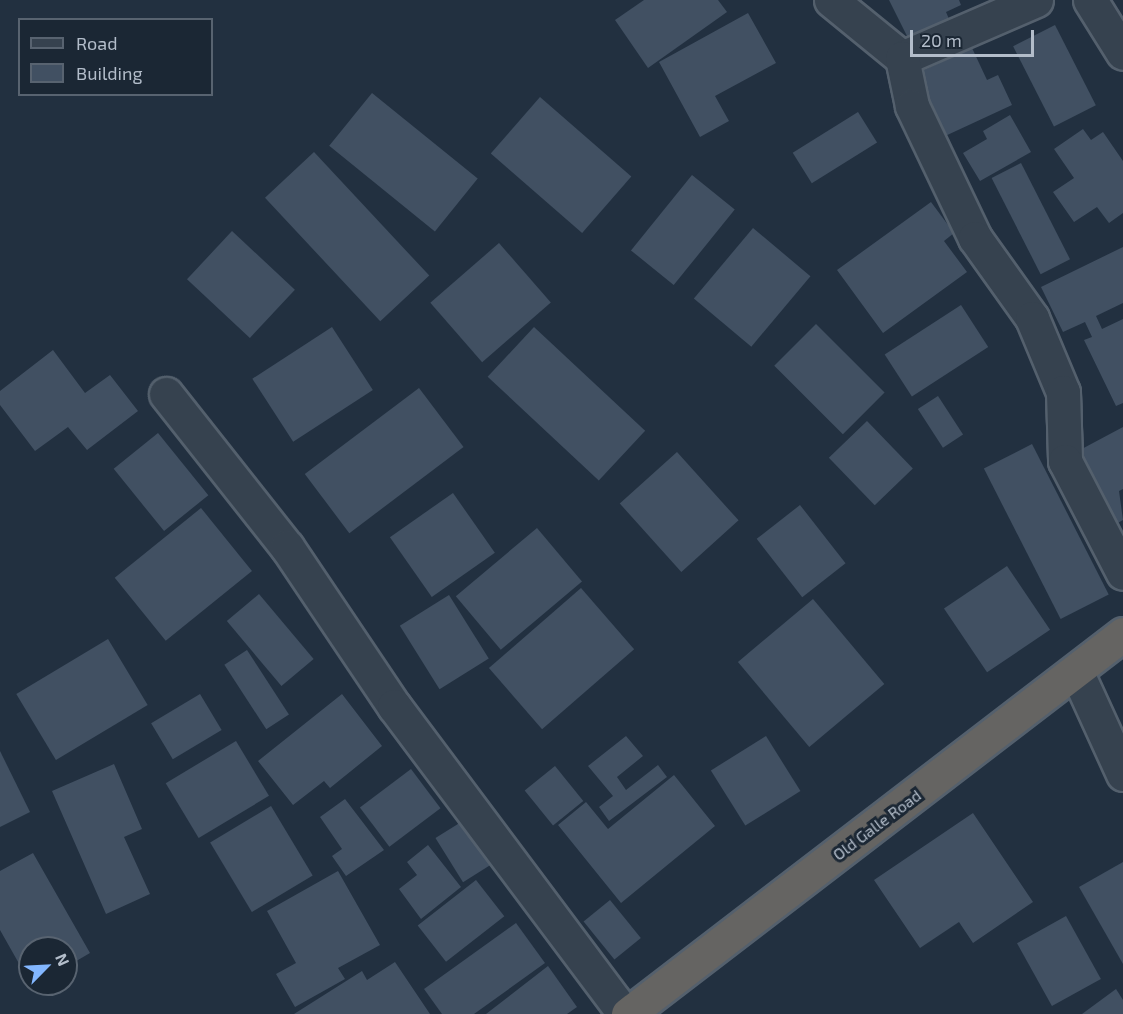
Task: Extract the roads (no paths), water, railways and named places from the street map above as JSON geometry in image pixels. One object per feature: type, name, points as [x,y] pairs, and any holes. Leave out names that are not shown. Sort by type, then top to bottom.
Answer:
[{"type":"highway","name":"Old Galle Road","points":[[626,1014],[1077,673],[1123,634]]},
{"type":"street","points":[[831,0],[902,58],[912,106],[975,238],[1032,318],[1063,392],[1065,461],[1123,573]]},
{"type":"street","points":[[902,58],[1036,0]]},
{"type":"street","points":[[1090,0],[1123,52]]},
{"type":"street","points":[[166,394],[287,547],[394,706],[626,1014]]},
{"type":"street","points":[[1077,673],[1123,774]]}]
